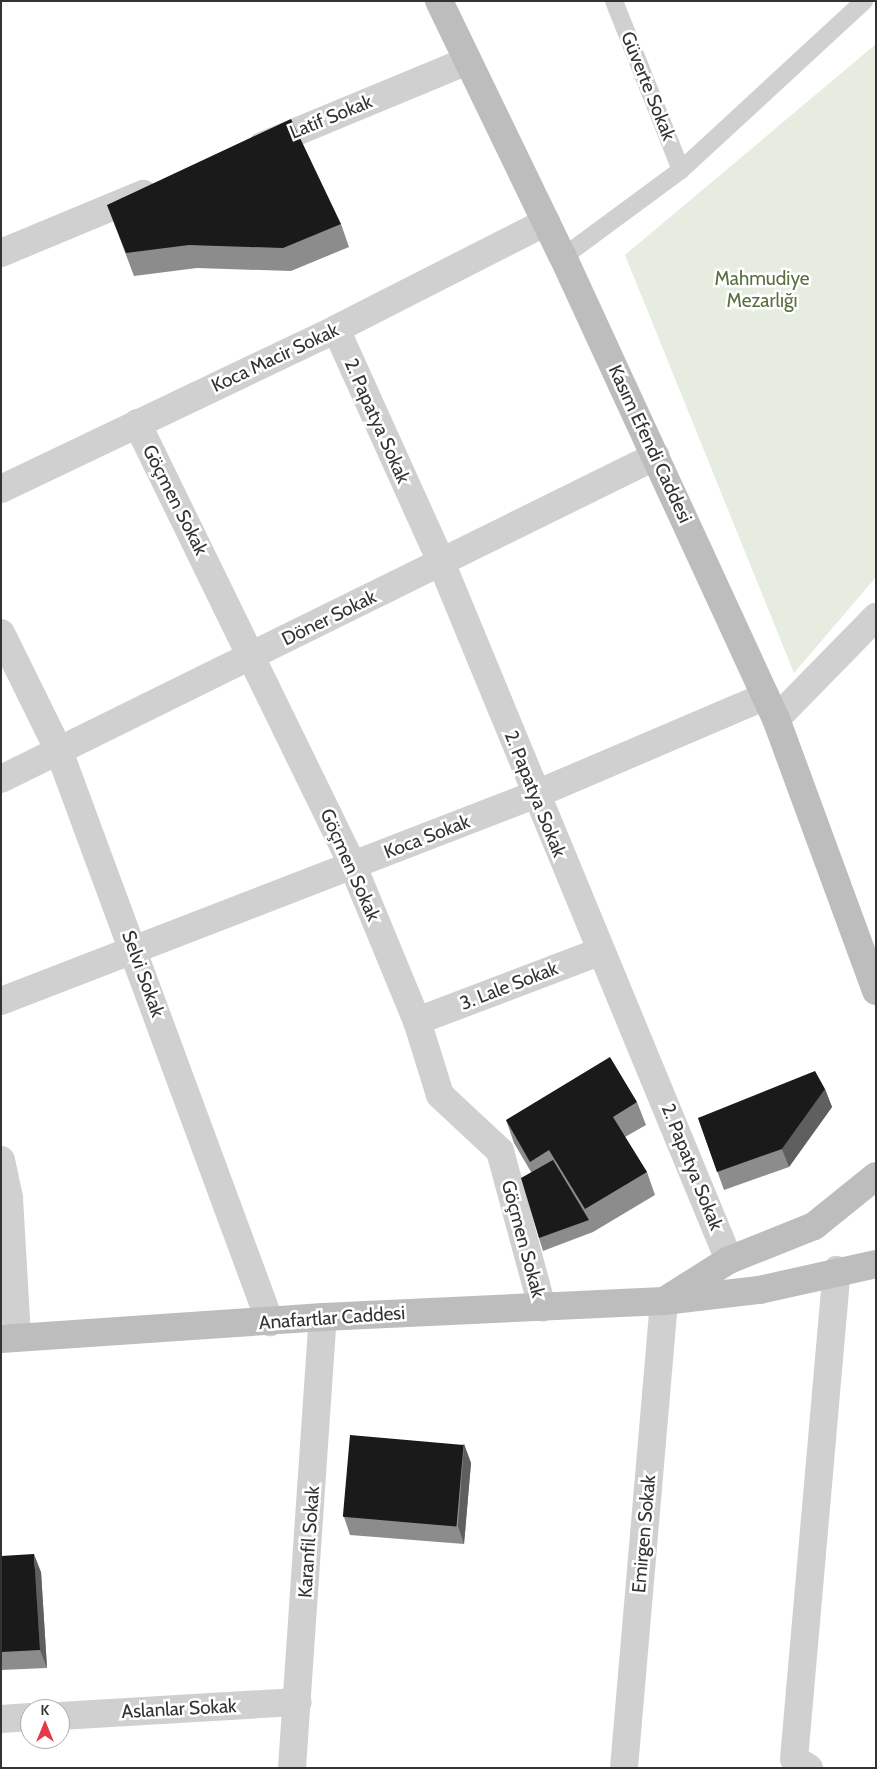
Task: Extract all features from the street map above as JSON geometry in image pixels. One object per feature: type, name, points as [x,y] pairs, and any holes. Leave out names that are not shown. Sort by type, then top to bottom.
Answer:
[{"type":"street","name":"Kasım Efendi Caddesi","points":[[439,1],[563,257],[771,708],[843,896],[876,991]]},
{"type":"street","name":"Latif Sokak","points":[[239,155],[467,61]]},
{"type":"street","points":[[1,252],[166,185]]},
{"type":"street","name":"Koca Macir Sokak","points":[[1,489],[336,329],[546,222]]},
{"type":"street","name":"2. Papatya Sokak","points":[[336,329],[441,562],[534,795],[729,1260]]},
{"type":"street","name":"Göçmen Sokak","points":[[136,423],[253,655],[353,866],[417,1021],[440,1095],[500,1151],[542,1308]]},
{"type":"street","name":"Döner Sokak","points":[[1,779],[656,456]]},
{"type":"street","points":[[771,708],[876,616]]},
{"type":"street","name":"Selvi Sokak","points":[[1,633],[59,751],[134,948],[270,1322]]},
{"type":"street","name":"Koca Sokak","points":[[1,1001],[534,795],[771,708]]},
{"type":"street","name":"Kasım Efendi Caddesi","points":[[843,896],[876,946]]},
{"type":"street","name":"3. Lale Sokak","points":[[417,1021],[601,951]]},
{"type":"street","points":[[1,1160],[9,1198],[9,1339]]},
{"type":"street","points":[[664,1301],[729,1260],[814,1226],[876,1176]]},
{"type":"street","name":"Anafartlar Caddesi","points":[[9,1339],[323,1317],[664,1301],[759,1290],[837,1270],[876,1264]]},
{"type":"street","points":[[809,1768],[794,1759],[837,1270]]},
{"type":"street","name":"Emirgen Sokak","points":[[624,1768],[664,1301]]},
{"type":"street","name":"Karanfil Sokak","points":[[292,1768],[323,1317]]},
{"type":"street","name":"Aslanlar Sokak","points":[[70,1715],[298,1702]]},
{"type":"street","points":[[1,1719],[20,1718]]},
{"type":"lane","name":"Güverte Sokak","points":[[614,1],[682,170]]},
{"type":"lane","points":[[563,257],[682,170],[864,1]]},
{"type":"green space","name":"Mahmudiye Mezarlığı","points":[[876,44],[876,577],[794,673],[625,255]]},
{"type":"building","points":[[291,119],[341,224],[283,248],[189,245],[126,253],[107,205]]},
{"type":"building","points":[[610,1057],[637,1102],[613,1117],[647,1172],[585,1209],[549,1150],[530,1162],[506,1120]]},
{"type":"building","points":[[815,1071],[825,1089],[782,1149],[717,1172],[698,1118]]},
{"type":"building","points":[[553,1160],[589,1220],[539,1238],[521,1178]]},
{"type":"building","points":[[350,1435],[464,1445],[456,1527],[343,1517]]},
{"type":"building","points":[[34,1554],[40,1650],[1,1652],[1,1556]]}]
